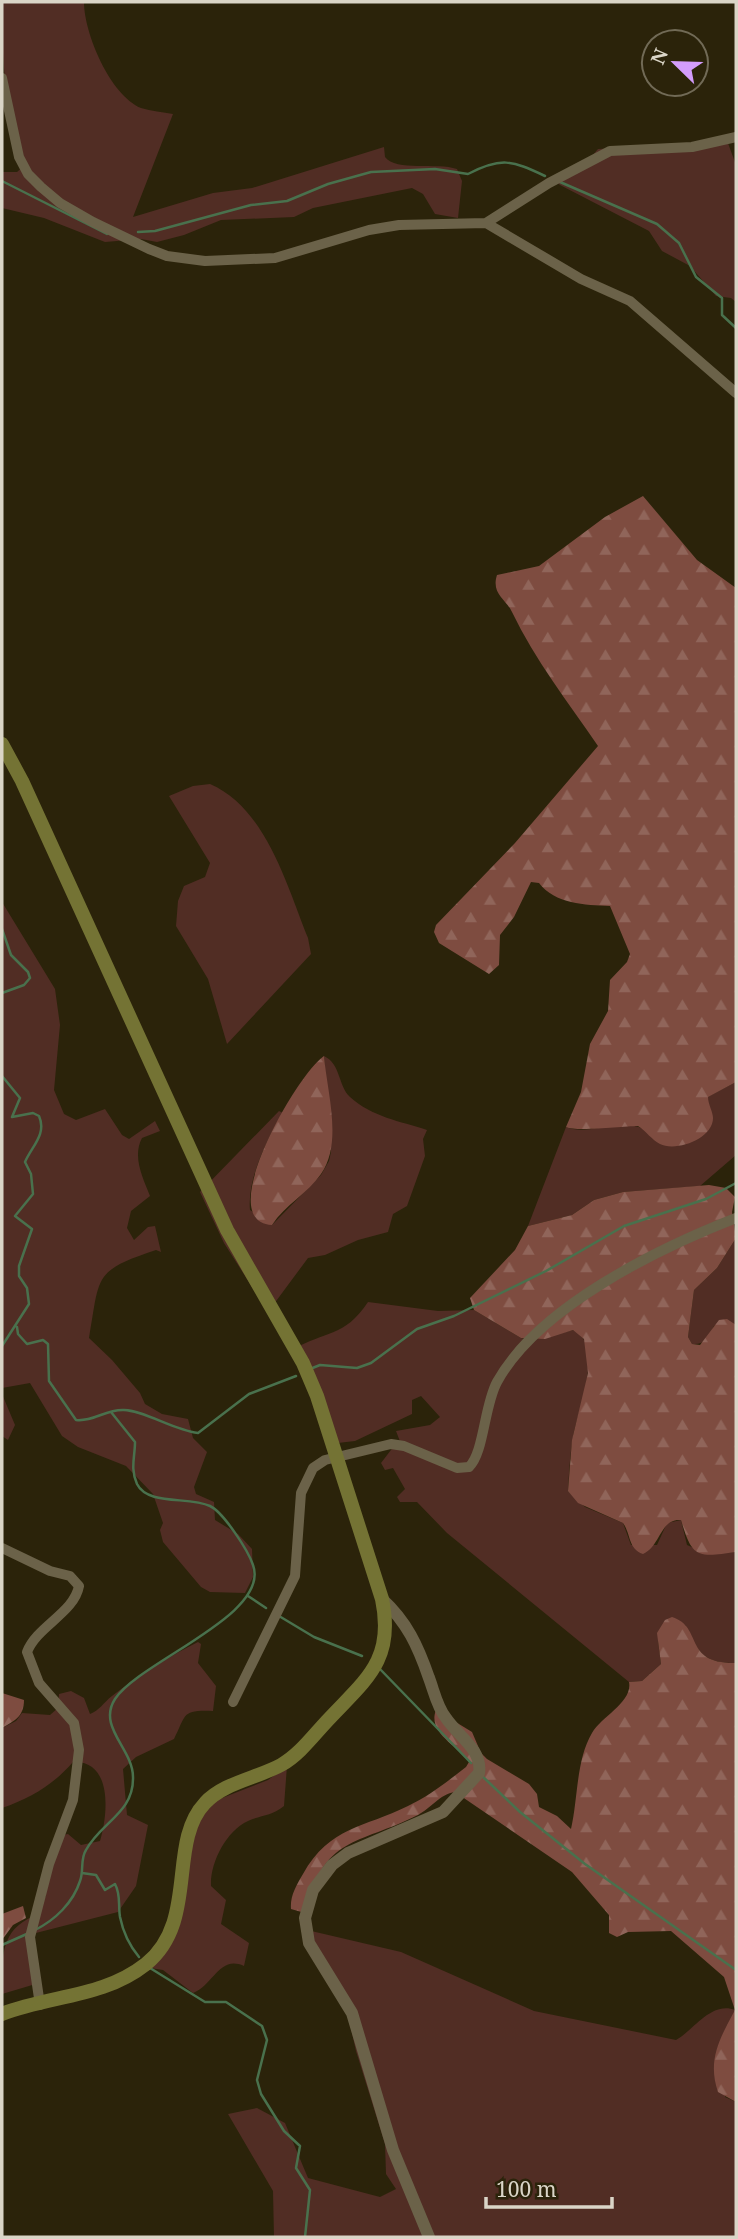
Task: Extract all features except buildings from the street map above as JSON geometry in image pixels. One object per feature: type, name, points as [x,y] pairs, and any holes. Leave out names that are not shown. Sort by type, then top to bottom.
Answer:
[{"type":"main road","points":[[2,744],[22,781],[227,1230],[303,1363],[317,1396],[382,1599],[385,1638],[380,1658],[366,1681],[287,1761],[216,1793],[195,1816],[187,1842],[178,1909],[149,1961],[105,1986],[77,1997],[2,2014]]},
{"type":"street","points":[[2,78],[15,147],[28,174],[60,203],[167,256],[235,262],[275,258],[369,230],[398,225],[486,223],[549,183],[610,151],[692,147],[736,137]]},
{"type":"street","points":[[486,223],[581,279],[630,300],[736,393]]},
{"type":"street","points":[[233,1702],[298,1569],[303,1486],[318,1463],[391,1444],[404,1446],[457,1468],[470,1467],[478,1454],[485,1412],[498,1379],[515,1355],[587,1293],[638,1264],[736,1218]]},
{"type":"street","points":[[2,1548],[34,1564],[70,1576],[79,1586],[74,1599],[32,1642],[27,1652],[39,1683],[74,1723],[79,1750],[77,1784],[68,1820],[49,1864],[30,1937],[40,2005]]},
{"type":"street","points":[[382,1599],[412,1635],[438,1704],[445,1717],[472,1749],[478,1760],[479,1773],[443,1812],[348,1853],[332,1865],[313,1890],[305,1927],[309,1943],[352,2012],[393,2150],[429,2237]]},
{"type":"shaded area","points":[[2,2],[84,2],[94,46],[109,77],[119,90],[141,108],[173,114],[133,217],[213,193],[252,188],[384,147],[385,157],[390,162],[407,166],[457,169],[462,181],[458,218],[435,214],[423,194],[412,188],[313,208],[294,217],[221,220],[184,235],[157,242],[141,239],[105,242],[44,218],[2,208],[2,172],[17,172],[25,165],[8,106]]},
{"type":"shaded area","points":[[725,135],[736,165],[736,302],[731,298],[716,296],[690,266],[662,251],[649,231],[560,185],[553,178],[592,156],[598,149],[695,144]]},
{"type":"shaded area","points":[[210,784],[229,795],[246,811],[272,850],[308,938],[311,954],[227,1044],[208,979],[176,926],[178,901],[184,886],[205,877],[210,863],[169,796],[193,786]]},
{"type":"shaded area","points":[[2,902],[55,989],[60,1025],[54,1090],[64,1114],[76,1120],[105,1109],[122,1135],[129,1139],[155,1121],[160,1131],[142,1138],[139,1145],[138,1160],[150,1196],[131,1211],[127,1228],[134,1240],[148,1227],[155,1226],[161,1252],[156,1250],[135,1257],[110,1270],[103,1278],[98,1288],[89,1338],[140,1393],[145,1404],[162,1414],[188,1419],[193,1438],[207,1452],[194,1487],[196,1494],[214,1502],[215,1520],[238,1534],[252,1549],[253,1577],[245,1593],[210,1592],[201,1587],[163,1542],[160,1530],[163,1523],[153,1494],[126,1466],[78,1447],[62,1436],[30,1383],[2,1388]]},
{"type":"shaded area","points":[[324,1056],[334,1064],[346,1092],[359,1104],[387,1118],[427,1130],[423,1139],[425,1156],[407,1206],[393,1214],[388,1232],[358,1240],[325,1255],[308,1258],[268,1312],[224,1243],[200,1192],[279,1111],[283,1113],[255,1173],[250,1210],[272,1225],[321,1175],[331,1152]]},
{"type":"shaded area","points":[[736,1082],[736,1155],[700,1186],[623,1192],[594,1200],[572,1215],[528,1226],[566,1127],[585,1130],[627,1125],[647,1131],[708,1107],[707,1097]]},
{"type":"shaded area","points":[[736,1238],[736,1325],[714,1326],[706,1340],[692,1344],[688,1337],[694,1290],[717,1268]]},
{"type":"shaded area","points":[[368,1302],[438,1311],[474,1310],[521,1338],[533,1340],[573,1330],[583,1338],[589,1363],[573,1437],[568,1491],[585,1507],[623,1523],[631,1545],[657,1545],[667,1523],[681,1520],[687,1545],[708,1554],[736,1552],[736,1663],[716,1661],[703,1654],[685,1625],[658,1641],[661,1664],[642,1681],[629,1682],[447,1533],[417,1502],[400,1502],[397,1497],[405,1489],[393,1468],[385,1470],[381,1463],[394,1446],[401,1444],[396,1431],[430,1425],[440,1417],[421,1396],[412,1400],[412,1414],[355,1441],[329,1444],[292,1350],[342,1328],[359,1314]]},
{"type":"shaded area","points":[[2,1394],[15,1425],[8,1440],[2,1436]]},
{"type":"shaded area","points":[[198,1642],[201,1644],[198,1663],[216,1686],[213,1711],[195,1711],[186,1715],[174,1739],[136,1757],[123,1769],[127,1815],[148,1825],[136,1886],[118,1912],[28,1935],[39,1983],[2,1994],[2,1967],[6,1944],[17,1927],[39,1914],[46,1895],[43,1886],[63,1835],[68,1834],[81,1845],[100,1841],[106,1804],[101,1779],[95,1770],[86,1764],[73,1762],[41,1790],[2,1808],[2,1728],[16,1721],[22,1713],[50,1715],[58,1708],[59,1694],[71,1691],[84,1698],[90,1714],[93,1713],[143,1674]]},
{"type":"shaded area","points":[[287,1766],[284,1806],[253,1819],[233,1832],[216,1858],[211,1877],[211,1886],[226,1900],[221,1924],[249,1943],[244,1966],[228,1964],[193,1993],[163,1970],[138,1966],[170,1926],[190,1830],[217,1800],[268,1780]]},
{"type":"shaded area","points":[[307,1930],[401,1952],[534,2011],[676,2040],[718,2009],[735,2010],[725,2097],[736,2102],[736,2237],[274,2237],[273,2191],[228,2114],[257,2108],[285,2123],[308,2178],[380,2197],[396,2189],[386,2174],[385,2144],[356,2051],[348,2015]]},
{"type":"green space","points":[[643,496],[697,560],[736,588],[736,1082],[708,1097],[713,1118],[707,1132],[692,1142],[675,1146],[660,1144],[638,1126],[590,1129],[566,1127],[581,1092],[590,1044],[608,1011],[610,980],[627,962],[630,954],[610,906],[581,904],[562,899],[539,883],[531,882],[514,917],[500,935],[499,965],[489,974],[439,943],[434,932],[436,925],[515,843],[598,746],[541,664],[498,592],[497,575],[539,566],[605,517]]},
{"type":"green space","points":[[324,1056],[332,1117],[328,1162],[316,1181],[283,1211],[272,1225],[256,1218],[251,1200],[255,1175],[265,1146],[280,1116],[296,1089]]},
{"type":"green space","points":[[709,1185],[726,1188],[735,1197],[732,1212],[736,1238],[717,1268],[694,1290],[688,1337],[692,1344],[700,1345],[719,1320],[727,1319],[736,1325],[736,1552],[712,1555],[698,1552],[689,1541],[681,1520],[669,1523],[654,1545],[643,1554],[632,1545],[623,1523],[578,1503],[568,1491],[572,1440],[588,1373],[584,1339],[573,1330],[545,1339],[521,1338],[474,1310],[470,1298],[515,1250],[528,1226],[572,1215],[594,1200],[623,1192]]},
{"type":"green space","points":[[672,1617],[682,1622],[700,1652],[708,1658],[736,1663],[736,2102],[718,2092],[714,2070],[720,2040],[735,2010],[724,1977],[671,1931],[628,1932],[617,1937],[609,1933],[609,1915],[572,1872],[455,1792],[445,1795],[418,1815],[345,1846],[322,1869],[305,1913],[291,1909],[298,1883],[313,1858],[336,1837],[416,1802],[466,1767],[469,1762],[445,1739],[436,1726],[436,1710],[472,1732],[481,1753],[487,1759],[529,1784],[537,1794],[539,1807],[557,1816],[571,1829],[580,1767],[592,1733],[622,1702],[629,1689],[629,1682],[642,1681],[661,1664],[657,1633],[665,1620]]},
{"type":"green space","points":[[2,1693],[24,1700],[24,1706],[14,1721],[2,1728]]},
{"type":"green space","points":[[23,1906],[26,1918],[13,1925],[2,1940],[2,1914]]},
{"type":"waterway","points":[[138,232],[155,231],[251,205],[287,201],[328,184],[371,172],[435,169],[468,174],[489,165],[506,163],[545,176]]},
{"type":"waterway","points":[[2,181],[107,234]]},
{"type":"waterway","points":[[560,182],[657,224],[679,243],[696,277],[722,298],[722,315],[736,328]]},
{"type":"waterway","points":[[2,929],[11,955],[28,972],[30,978],[24,985],[2,993]]},
{"type":"waterway","points":[[2,1076],[20,1098],[12,1117],[33,1113],[39,1116],[41,1122],[38,1140],[25,1162],[31,1174],[33,1194],[15,1216],[32,1229],[19,1266],[19,1276],[27,1288],[29,1304],[2,1346]]},
{"type":"waterway","points":[[310,1369],[320,1365],[357,1368],[371,1363],[417,1329],[454,1316],[546,1271],[624,1226],[706,1199],[736,1183]]},
{"type":"waterway","points":[[17,1327],[18,1334],[27,1344],[43,1340],[48,1344],[49,1381],[76,1420],[124,1410],[198,1433],[249,1394],[296,1376]]},
{"type":"waterway","points":[[35,1930],[56,1916],[73,1897],[81,1877],[86,1850],[92,1840],[123,1809],[132,1789],[133,1777],[128,1757],[110,1719],[115,1699],[129,1684],[224,1619],[243,1602],[253,1584],[253,1565],[250,1558],[241,1541],[215,1510],[201,1503],[159,1498],[142,1491],[134,1473],[135,1442],[111,1412]]},
{"type":"waterway","points":[[248,1596],[266,1608]]},
{"type":"waterway","points":[[279,1616],[314,1637],[362,1656]]},
{"type":"waterway","points":[[379,1668],[471,1763]]},
{"type":"waterway","points":[[481,1775],[520,1812],[585,1864],[736,1970]]},
{"type":"waterway","points":[[82,1873],[96,1875],[105,1890],[115,1884],[123,1928],[139,1957]]},
{"type":"waterway","points":[[2,1945],[29,1933]]},
{"type":"waterway","points":[[150,1968],[205,2002],[226,2002],[262,2026],[267,2040],[257,2080],[261,2094],[284,2131],[300,2146],[296,2168],[310,2190],[305,2237]]}]
